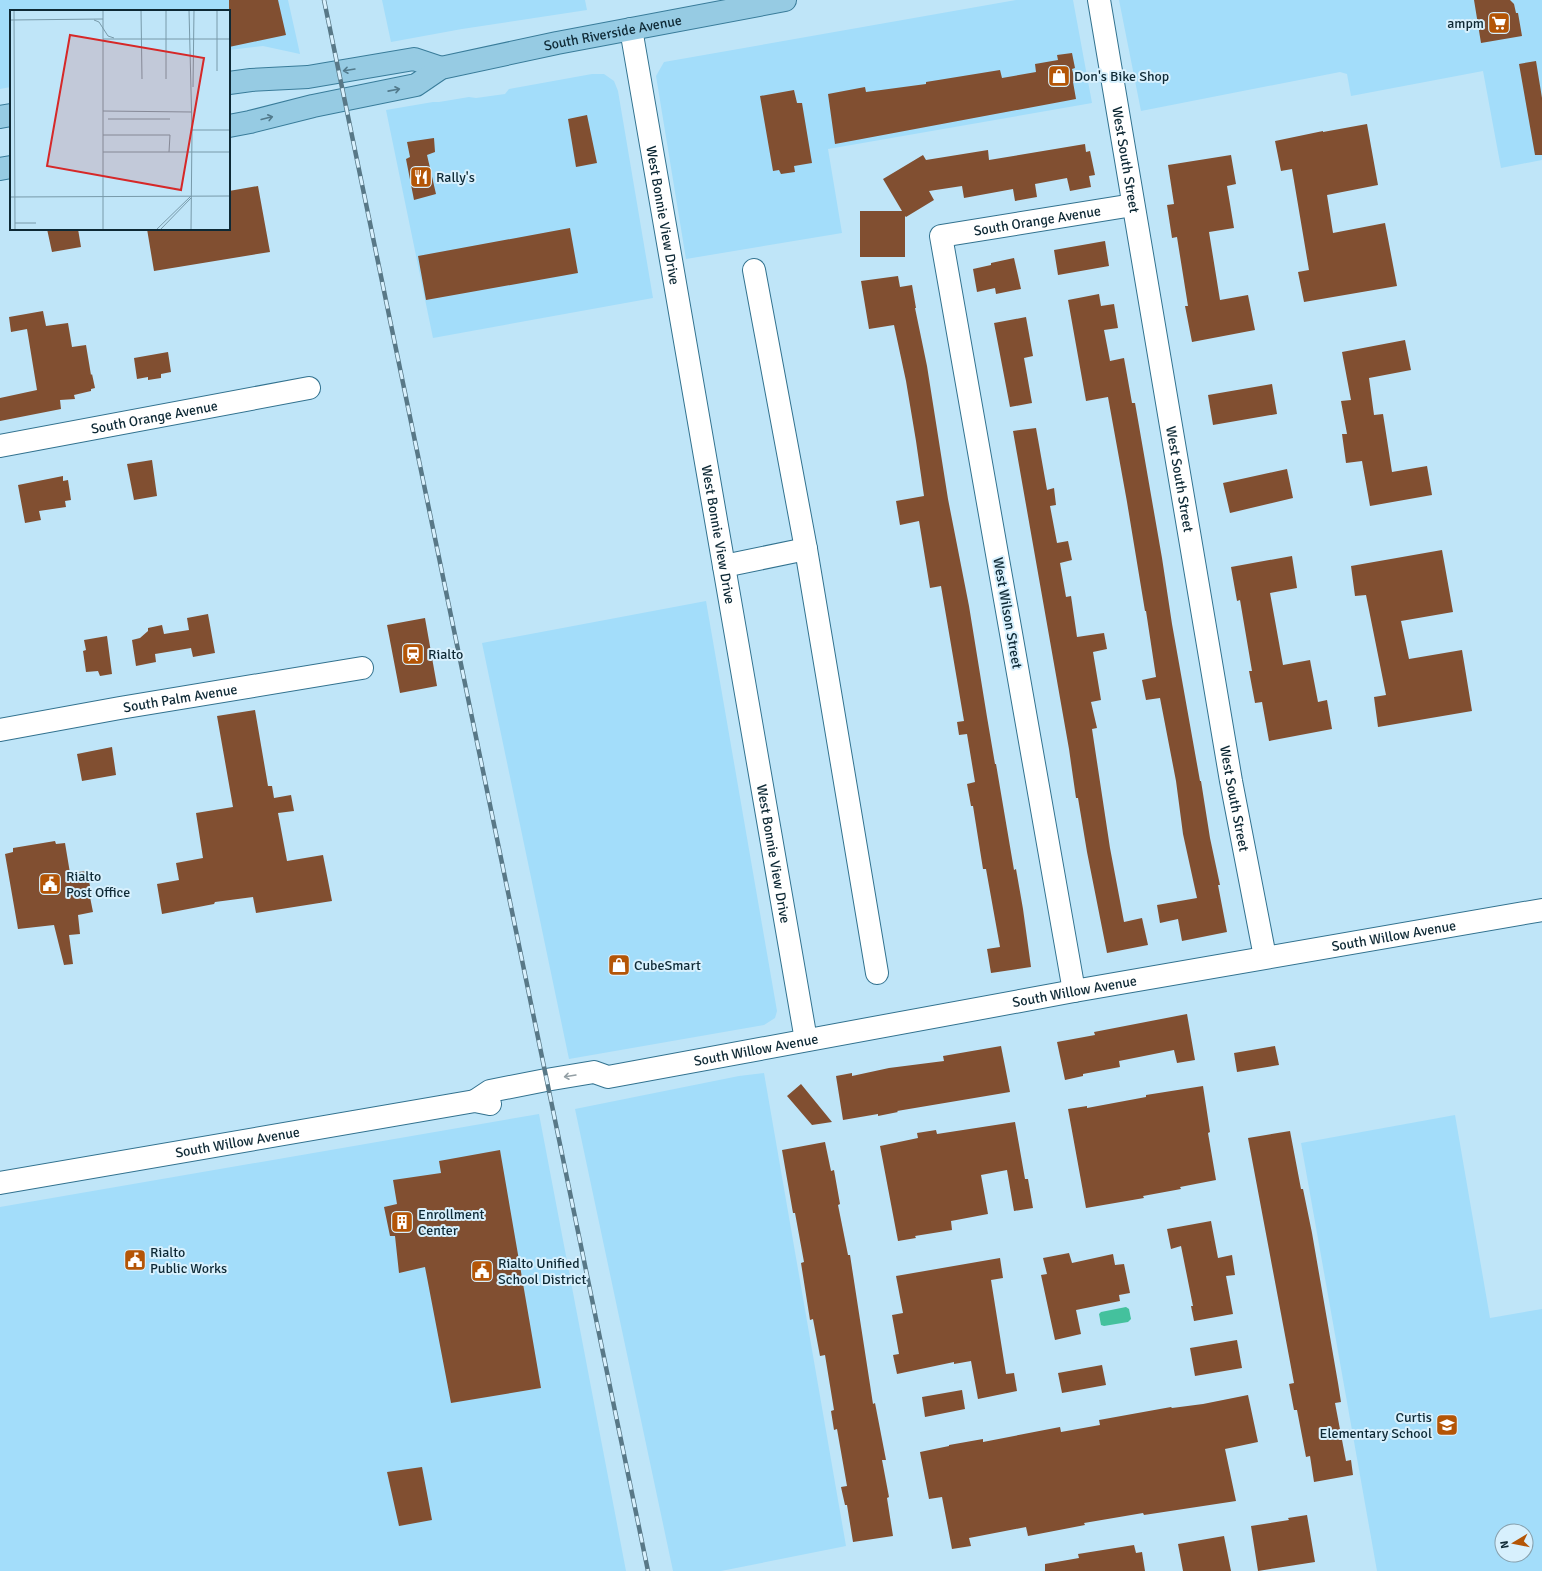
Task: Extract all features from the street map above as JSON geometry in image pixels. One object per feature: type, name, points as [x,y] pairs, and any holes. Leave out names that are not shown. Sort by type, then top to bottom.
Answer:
[{"type":"main road","name":"South Riverside Avenue","points":[[230,126],[313,106],[416,85],[442,68],[557,43],[785,0]]},
{"type":"main road","points":[[230,83],[252,80],[308,77],[414,59],[442,68]]},
{"type":"main road","points":[[0,117],[10,115]]},
{"type":"main road","points":[[0,169],[10,167]]},
{"type":"street","name":"West South Street","points":[[1099,0],[1230,773],[1266,957]]},
{"type":"street","name":"West Bonnie View Drive","points":[[632,29],[806,1040]]},
{"type":"street","name":"South Orange Avenue","points":[[941,236],[1133,205]]},
{"type":"street","name":"West Wilson Street","points":[[941,236],[1074,991]]},
{"type":"street","points":[[754,270],[806,549],[877,974]]},
{"type":"street","name":"South Orange Avenue","points":[[0,446],[309,388]]},
{"type":"street","points":[[724,566],[806,549]]},
{"type":"street","name":"South Palm Avenue","points":[[0,730],[120,708],[362,668]]},
{"type":"street","name":"South Willow Avenue","points":[[0,1183],[475,1101],[490,1090],[546,1080],[594,1072],[608,1077],[1074,991],[1542,910]]},
{"type":"shaded area","points":[[0,0],[288,0],[300,54],[263,46],[230,50],[230,10],[10,10],[10,87],[0,89]]},
{"type":"shaded area","points":[[382,0],[585,0],[587,10],[462,29],[391,42]]},
{"type":"shaded area","points":[[1016,0],[1073,0],[1092,103],[828,149],[842,233],[686,259],[656,76],[664,62]]},
{"type":"shaded area","points":[[1119,0],[1542,0],[1542,160],[1501,168],[1483,71],[1351,96],[1347,74],[1340,72],[1141,111]]},
{"type":"shaded area","points":[[592,74],[604,74],[614,81],[618,91],[653,298],[433,338],[386,110],[469,97],[476,98],[505,94],[509,89]]},
{"type":"shaded area","points":[[706,601],[777,1011],[775,1018],[764,1025],[569,1059],[482,643]]},
{"type":"shaded area","points":[[764,1073],[846,1546],[721,1571],[673,1571],[575,1109],[739,1076]]},
{"type":"shaded area","points":[[539,1114],[626,1571],[0,1571],[0,1207]]},
{"type":"shaded area","name":"Curtis Elementary School","points":[[1455,1115],[1490,1318],[1542,1309],[1542,1571],[1377,1571],[1301,1143]]},
{"type":"shaded area","points":[[1126,1307],[1129,1309],[1131,1319],[1128,1322],[1104,1326],[1101,1325],[1099,1314],[1101,1312]]},
{"type":"building","points":[[229,0],[278,0],[286,35],[230,47]]},
{"type":"building","name":"ampm","points":[[1474,0],[1510,0],[1514,4],[1516,13],[1518,13],[1522,36],[1481,43]]},
{"type":"building","points":[[1072,53],[1075,68],[1072,69],[1075,81],[1073,82],[1076,99],[835,144],[828,94],[865,87],[866,92],[926,84],[926,82],[1000,70],[1002,78],[1036,72],[1035,64],[1058,60],[1057,55]]},
{"type":"building","points":[[1536,61],[1542,98],[1542,155],[1535,155],[1519,64]]},
{"type":"building","points":[[794,90],[797,103],[802,103],[812,163],[794,166],[795,172],[781,174],[779,170],[773,171],[760,96]]},
{"type":"building","points":[[587,115],[597,163],[576,167],[568,119]]},
{"type":"building","points":[[1367,124],[1378,185],[1327,195],[1333,233],[1385,223],[1397,286],[1304,302],[1298,272],[1309,270],[1292,169],[1281,171],[1275,141]]},
{"type":"building","name":"Rally's","points":[[434,138],[435,152],[427,155],[436,194],[414,200],[406,159],[410,157],[407,142]]},
{"type":"building","points":[[1085,144],[1086,152],[1090,151],[1095,175],[1089,176],[1091,187],[1070,191],[1067,178],[1035,184],[1037,197],[1015,201],[1013,189],[964,198],[962,186],[929,191],[934,200],[906,217],[905,216],[905,257],[860,257],[860,211],[902,211],[883,179],[923,155],[926,160],[988,150],[989,160]]},
{"type":"building","points":[[1231,155],[1236,184],[1227,186],[1234,228],[1209,232],[1220,300],[1248,295],[1255,330],[1192,342],[1185,306],[1188,306],[1177,237],[1172,238],[1167,205],[1174,204],[1168,165]]},
{"type":"building","points":[[258,186],[270,252],[154,271],[147,230],[230,230],[230,191]]},
{"type":"building","points":[[570,228],[578,273],[426,300],[418,256]]},
{"type":"building","points":[[47,230],[78,230],[81,247],[52,252]]},
{"type":"building","points":[[1105,241],[1109,266],[1058,275],[1054,250]]},
{"type":"building","points":[[1014,258],[1021,289],[996,294],[995,288],[977,292],[973,269]]},
{"type":"building","points":[[898,276],[900,287],[912,285],[915,308],[927,366],[948,499],[969,606],[995,764],[1014,870],[1016,869],[1023,909],[1031,967],[991,973],[987,949],[1000,947],[986,869],[983,869],[973,806],[971,806],[967,784],[975,782],[967,734],[959,735],[957,722],[964,721],[941,586],[930,588],[919,521],[900,525],[896,501],[924,496],[916,441],[906,381],[894,325],[869,329],[861,281]]},
{"type":"building","points":[[1099,294],[1101,306],[1114,304],[1118,328],[1104,330],[1110,361],[1124,358],[1132,403],[1135,403],[1172,624],[1210,838],[1220,885],[1218,885],[1227,932],[1182,941],[1178,919],[1160,923],[1157,905],[1197,898],[1183,834],[1176,781],[1160,698],[1146,700],[1142,680],[1156,677],[1127,502],[1108,397],[1086,401],[1068,300]]},
{"type":"building","points":[[43,311],[46,326],[68,323],[72,347],[86,345],[91,375],[92,374],[95,388],[91,389],[91,391],[74,395],[75,399],[60,400],[61,409],[0,421],[0,398],[37,390],[27,329],[11,332],[9,317]]},
{"type":"building","points":[[1026,317],[1033,356],[1024,358],[1032,403],[1010,407],[994,323]]},
{"type":"building","points":[[1405,340],[1411,370],[1369,378],[1374,415],[1383,414],[1392,472],[1427,466],[1432,495],[1370,506],[1362,461],[1346,463],[1342,434],[1347,434],[1341,401],[1351,400],[1342,352]]},
{"type":"building","points":[[168,352],[171,372],[161,374],[161,378],[148,380],[148,377],[137,379],[134,358]]},
{"type":"building","points":[[1272,384],[1277,414],[1213,425],[1208,395]]},
{"type":"building","points":[[1036,428],[1047,490],[1054,488],[1056,505],[1050,506],[1057,543],[1068,541],[1072,560],[1060,563],[1066,597],[1071,596],[1077,637],[1104,633],[1107,649],[1093,652],[1101,700],[1091,702],[1097,728],[1092,729],[1110,848],[1124,922],[1142,918],[1148,945],[1107,953],[1078,798],[1076,798],[1069,749],[1013,431]]},
{"type":"building","points":[[152,460],[157,496],[134,500],[127,464]]},
{"type":"building","points":[[1287,469],[1293,498],[1230,513],[1223,483]]},
{"type":"building","points":[[63,476],[63,481],[68,480],[71,500],[65,501],[66,507],[39,511],[41,520],[25,523],[18,485]]},
{"type":"building","points":[[1442,550],[1453,612],[1401,621],[1409,659],[1462,650],[1472,711],[1378,727],[1374,697],[1386,695],[1366,595],[1355,596],[1351,566]]},
{"type":"building","points":[[1292,556],[1297,588],[1270,593],[1283,665],[1310,660],[1318,702],[1327,700],[1332,729],[1269,741],[1262,702],[1255,703],[1249,671],[1252,671],[1240,600],[1237,601],[1231,567]]},
{"type":"building","points":[[208,614],[215,653],[193,657],[191,648],[155,654],[156,662],[136,666],[132,640],[140,638],[148,631],[148,628],[162,625],[164,634],[189,630],[187,618]]},
{"type":"building","name":"Rialto","points":[[425,618],[437,686],[400,693],[387,625]]},
{"type":"building","points":[[107,636],[112,674],[100,676],[98,671],[86,672],[83,651],[86,650],[84,640]]},
{"type":"building","points":[[255,710],[268,786],[272,786],[274,798],[291,795],[294,811],[278,813],[287,861],[323,855],[332,901],[256,913],[253,897],[215,902],[214,904],[162,914],[157,884],[179,880],[176,863],[203,858],[196,813],[233,807],[217,716]]},
{"type":"building","points":[[112,747],[116,775],[82,781],[77,754]]},
{"type":"building","name":"Rialto Post Office","points":[[55,841],[56,844],[65,843],[70,873],[87,871],[92,896],[90,897],[93,912],[78,915],[80,934],[69,935],[73,964],[64,965],[54,925],[18,929],[5,854],[13,852],[13,848]]},
{"type":"building","points":[[1187,1014],[1195,1060],[1177,1063],[1174,1050],[1119,1061],[1120,1067],[1083,1074],[1083,1076],[1065,1080],[1057,1042],[1095,1035],[1094,1032]]},
{"type":"building","points":[[1001,1046],[1010,1092],[897,1111],[898,1112],[878,1116],[878,1114],[843,1120],[836,1076],[852,1073],[852,1076],[889,1068],[944,1061],[943,1056]]},
{"type":"building","points":[[1275,1046],[1279,1065],[1237,1072],[1234,1053]]},
{"type":"building","points":[[801,1084],[832,1122],[812,1125],[787,1096]]},
{"type":"building","points":[[1203,1086],[1210,1132],[1208,1133],[1216,1180],[1180,1187],[1181,1189],[1143,1196],[1144,1198],[1086,1208],[1068,1109],[1087,1106],[1087,1108],[1146,1097],[1146,1095]]},
{"type":"building","points":[[1015,1122],[1025,1179],[1028,1179],[1033,1208],[1014,1211],[1007,1170],[981,1175],[988,1214],[951,1221],[952,1230],[915,1236],[916,1238],[898,1241],[880,1146],[918,1138],[917,1133],[936,1130],[937,1134]]},
{"type":"building","points":[[1290,1131],[1301,1189],[1303,1189],[1312,1233],[1338,1383],[1341,1402],[1335,1403],[1346,1461],[1351,1460],[1353,1475],[1314,1482],[1310,1456],[1306,1457],[1297,1410],[1294,1410],[1289,1384],[1294,1383],[1248,1138]]},
{"type":"building","points":[[825,1142],[831,1171],[834,1170],[840,1204],[838,1205],[848,1255],[850,1255],[873,1404],[875,1403],[886,1460],[882,1460],[889,1497],[887,1498],[893,1536],[853,1542],[847,1505],[845,1505],[841,1487],[847,1486],[837,1429],[834,1430],[831,1411],[834,1410],[825,1355],[820,1356],[813,1319],[810,1320],[801,1263],[804,1262],[795,1213],[793,1213],[782,1150]]},
{"type":"building","points":[[500,1150],[541,1388],[451,1403],[425,1267],[399,1273],[395,1236],[390,1236],[384,1207],[397,1204],[393,1180],[441,1173],[439,1161]]},
{"type":"building","points":[[1211,1221],[1218,1258],[1232,1255],[1235,1275],[1226,1276],[1233,1314],[1194,1321],[1191,1306],[1193,1306],[1181,1246],[1171,1249],[1167,1229]]},
{"type":"building","points":[[1069,1253],[1072,1263],[1113,1254],[1115,1265],[1124,1264],[1130,1293],[1119,1295],[1120,1301],[1076,1310],[1081,1334],[1055,1340],[1041,1275],[1047,1274],[1043,1258]]},
{"type":"building","points":[[1000,1258],[1003,1278],[991,1280],[1006,1374],[1014,1373],[1017,1391],[978,1399],[971,1361],[954,1364],[954,1362],[897,1374],[893,1355],[899,1354],[892,1315],[903,1313],[896,1276]]},
{"type":"building","points":[[1237,1340],[1242,1368],[1195,1376],[1190,1348]]},
{"type":"building","points":[[1102,1365],[1106,1385],[1062,1393],[1058,1373]]},
{"type":"building","points":[[962,1390],[965,1409],[925,1417],[922,1397]]},
{"type":"building","points":[[1248,1395],[1258,1442],[1225,1449],[1236,1501],[1144,1515],[1143,1513],[1084,1523],[1085,1525],[1028,1536],[1026,1527],[969,1538],[971,1546],[952,1549],[942,1497],[929,1499],[920,1452],[949,1445],[983,1439],[983,1442],[1060,1427],[1061,1432],[1100,1425],[1099,1420],[1171,1407],[1203,1404]]},
{"type":"building","points":[[422,1467],[432,1520],[399,1526],[387,1472]]},
{"type":"building","points":[[1307,1515],[1315,1562],[1258,1571],[1251,1526],[1289,1520],[1288,1518]]},
{"type":"building","points":[[1224,1536],[1231,1571],[1183,1571],[1178,1544]]},
{"type":"building","points":[[1134,1545],[1136,1553],[1142,1552],[1145,1571],[1045,1571],[1045,1564],[1079,1558],[1078,1554]]},
{"type":"railway","points":[[324,0],[648,1571]]},
{"type":"place","name":"ampm","points":[[1499,23]]},
{"type":"place","name":"Don's Bike Shop","points":[[1059,76]]},
{"type":"place","name":"Rally's","points":[[421,177]]},
{"type":"place","name":"Rialto","points":[[413,654]]},
{"type":"place","name":"Rialto Post Office","points":[[50,884]]},
{"type":"place","name":"CubeSmart","points":[[619,965]]},
{"type":"place","name":"Enrollment Center","points":[[402,1222]]},
{"type":"place","name":"Rialto Public Works","points":[[135,1260]]},
{"type":"place","name":"Rialto Unified School District","points":[[482,1271]]},
{"type":"place","name":"Curtis Elementary School","points":[[1447,1425]]}]
